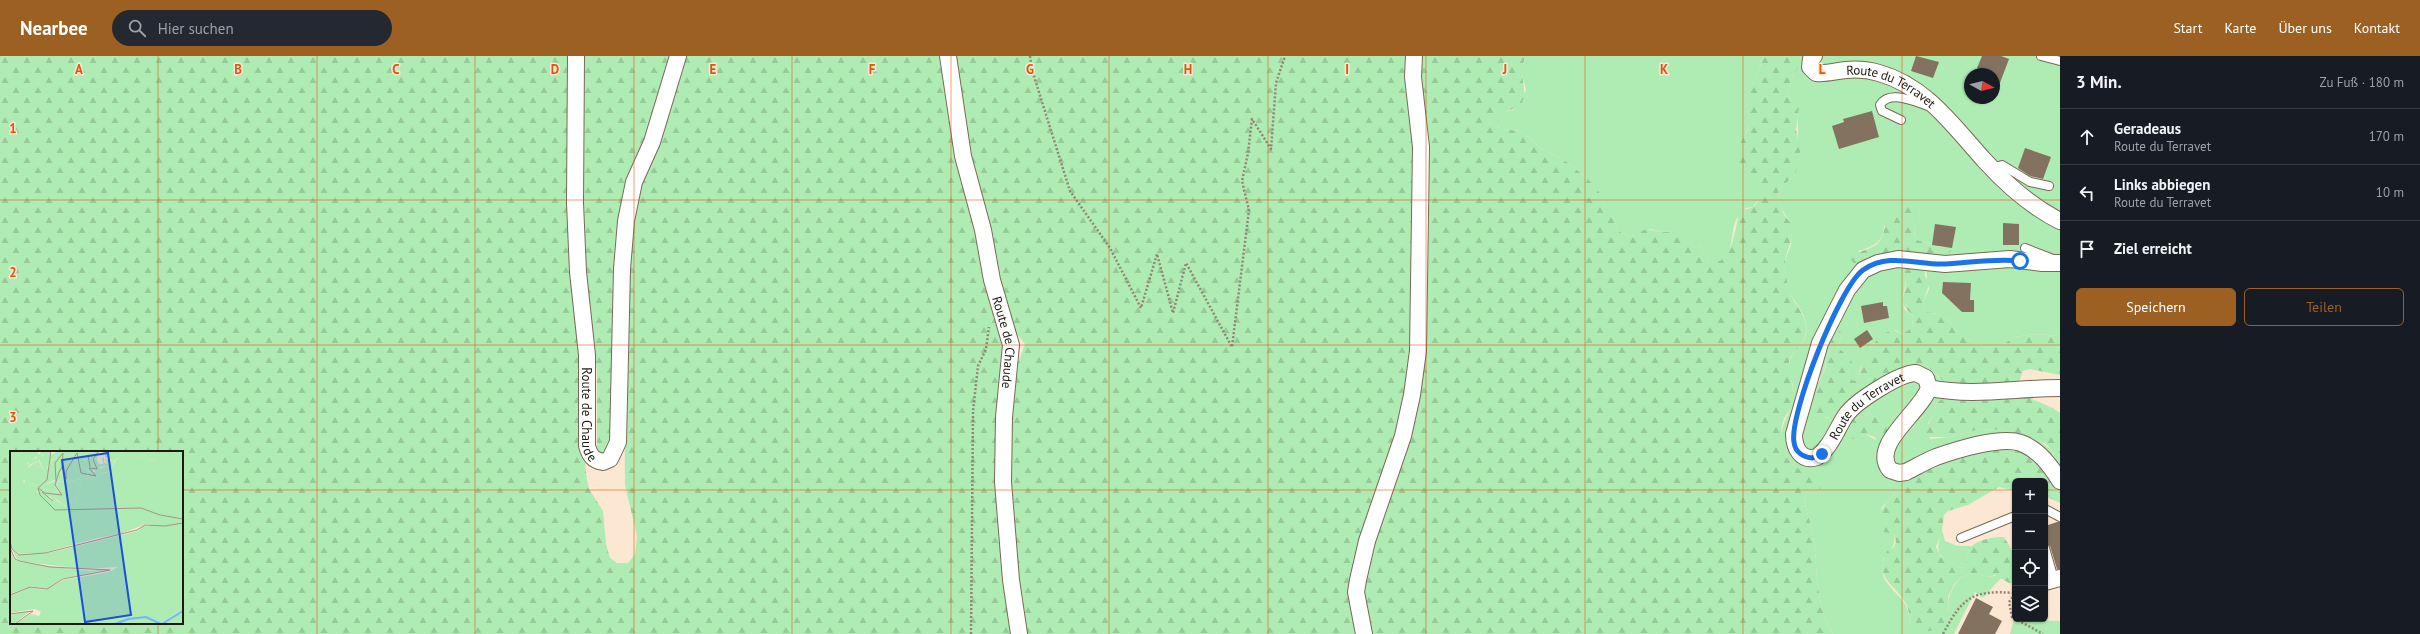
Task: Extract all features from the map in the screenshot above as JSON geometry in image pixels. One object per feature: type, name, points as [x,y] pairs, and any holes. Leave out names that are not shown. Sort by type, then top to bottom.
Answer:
[{"type":"street","name":"Route de Chaude","points":[[576,56],[575,203],[578,272],[587,355],[587,446],[590,455],[597,461],[603,462],[610,459],[618,442],[622,269],[626,221],[634,182],[652,142],[678,56]]},
{"type":"street","name":"Route de Chaude","points":[[948,56],[963,156],[982,230],[992,280],[1011,345],[1004,417],[1003,482],[1011,580],[1019,634]]},
{"type":"street","points":[[1364,634],[1356,592],[1358,580],[1367,541],[1403,436],[1412,395],[1418,351],[1421,155],[1412,77],[1414,56]]},
{"type":"street","name":"Route du Terravet","points":[[1814,56],[1811,59],[1810,67],[1816,72],[1852,69],[1879,73],[1908,85],[1939,110],[1991,168],[2030,203],[2060,221]]},
{"type":"street","name":"Route du Terravet","points":[[2058,263],[2010,259],[1945,264],[1898,259],[1878,263],[1863,270],[1847,290],[1815,356],[1795,424],[1794,442],[1796,449],[1807,458],[1817,457],[1826,448],[1846,414],[1856,404],[1905,375],[1922,375],[1926,378],[1929,388],[1918,407],[1886,448],[1884,460],[1890,470],[1900,473],[1906,472],[1950,453],[2001,441],[2011,441],[2020,443],[2037,452],[2060,481]]},
{"type":"street","points":[[1929,388],[1973,394],[2034,388],[2060,388]]},
{"type":"lane","points":[[2041,56],[2060,61]]},
{"type":"lane","points":[[1901,120],[1882,111],[1880,105],[1882,101],[1891,97],[1899,98],[1939,110]]},
{"type":"lane","points":[[1991,168],[2002,165],[2030,182],[2049,186]]},
{"type":"lane","points":[[2025,248],[2054,259],[2058,263]]},
{"type":"lane","points":[[2048,510],[2060,516]]},
{"type":"lane","points":[[1961,538],[2012,517]]},
{"type":"lane","points":[[2046,550],[2053,579]]},
{"type":"path","points":[[1030,56],[1032,70],[1070,191],[1110,248],[1141,308],[1157,254],[1173,313],[1186,263],[1232,347],[1249,210],[1242,181],[1248,153],[1252,118],[1271,149],[1276,83],[1285,56]]},
{"type":"path","points":[[971,634],[973,410],[978,366],[986,349],[988,319]]},
{"type":"path","points":[[1942,634],[1970,596],[1990,591],[2012,594]]},
{"type":"path","points":[[2012,600],[2009,607],[2012,617]]},
{"type":"path","points":[[2021,622],[2043,634]]},
{"type":"green space","points":[[0,56],[571,56],[582,439],[589,489],[603,511],[606,544],[610,558],[617,563],[628,563],[635,554],[637,536],[625,485],[624,393],[629,311],[626,271],[638,191],[684,56],[943,56],[1003,338],[1014,634],[0,634]]},
{"type":"green space","points":[[582,56],[673,56],[638,159],[615,442],[607,454],[601,454],[597,448],[597,371],[583,249]]},
{"type":"green space","points":[[954,56],[1526,56],[1522,71],[1524,93],[1521,105],[1506,112],[1501,117],[1498,125],[1501,129],[1521,131],[1543,150],[1567,162],[1588,179],[1599,192],[1620,232],[1629,237],[1646,229],[1663,232],[1677,231],[1687,235],[1697,243],[1710,262],[1718,261],[1724,258],[1732,244],[1741,211],[1756,205],[1758,199],[1754,183],[1745,177],[1739,169],[1737,164],[1737,153],[1749,125],[1747,102],[1753,82],[1764,56],[1808,56],[1794,74],[1789,91],[1789,96],[1799,106],[1796,130],[1800,151],[1798,166],[1794,176],[1779,189],[1778,195],[1782,210],[1793,227],[1792,238],[1785,260],[1787,283],[1792,298],[1802,313],[1806,324],[1804,340],[1793,354],[1789,362],[1789,371],[1794,390],[1794,400],[1784,419],[1781,435],[1785,454],[1792,464],[1823,483],[1822,488],[1816,490],[1809,489],[1804,500],[1812,530],[1819,596],[1822,609],[1833,634],[1025,634],[1013,533],[1009,436],[1016,368],[1025,344],[1014,331],[975,184]]},
{"type":"green space","points":[[1526,56],[1764,56],[1752,85],[1747,109],[1750,123],[1744,138],[1758,191],[1758,200],[1753,207],[1746,208],[1736,220],[1730,248],[1724,259],[1718,262],[1710,262],[1697,243],[1669,231],[1663,232],[1650,229],[1629,237],[1620,232],[1599,193],[1588,179],[1567,162],[1543,150],[1521,131],[1501,129],[1498,125],[1501,116],[1513,110],[1526,90],[1521,71]]},
{"type":"green space","points":[[1808,56],[2060,56],[2060,336],[2035,334],[2013,337],[2002,346],[1988,348],[1959,335],[1948,320],[1938,314],[1926,312],[1923,302],[1929,289],[1925,265],[1944,247],[1917,240],[1914,230],[1920,212],[1908,206],[1884,226],[1882,236],[1877,243],[1858,251],[1866,261],[1872,256],[1883,257],[1899,276],[1903,276],[1906,280],[1903,296],[1904,309],[1913,316],[1912,327],[1903,334],[1895,330],[1873,344],[1860,369],[1859,377],[1853,381],[1848,376],[1850,369],[1846,353],[1841,352],[1838,348],[1841,336],[1821,356],[1826,361],[1826,364],[1822,375],[1817,382],[1825,418],[1832,418],[1860,436],[1865,434],[1876,440],[1871,413],[1861,417],[1852,413],[1865,389],[1886,375],[1911,364],[1927,366],[1942,381],[1951,385],[1946,397],[1937,402],[1933,416],[1928,423],[1930,439],[1951,437],[1980,429],[2005,430],[2021,439],[2040,441],[2052,451],[2060,489],[2048,478],[1983,450],[1969,455],[1963,454],[1899,485],[1892,497],[1881,508],[1889,532],[1894,534],[1892,548],[1883,559],[1883,575],[1889,586],[1905,604],[1910,623],[1949,611],[1948,601],[1950,592],[1961,577],[1977,573],[1989,577],[1999,575],[2002,577],[1983,598],[1975,592],[1954,634],[1833,634],[1822,609],[1819,596],[1812,530],[1804,500],[1809,489],[1816,490],[1822,488],[1803,474],[1791,462],[1786,456],[1781,441],[1782,428],[1794,398],[1794,388],[1789,372],[1789,364],[1792,356],[1804,341],[1806,331],[1805,320],[1801,310],[1790,293],[1787,284],[1785,262],[1791,244],[1791,231],[1789,221],[1778,201],[1779,189],[1794,176],[1798,122],[1797,112],[1794,103],[1789,96],[1789,91],[1791,80],[1797,69]]},
{"type":"green space","points":[[1912,204],[1920,209],[1920,213],[1914,228],[1917,240],[1951,250],[1947,257],[1925,265],[1925,276],[1930,282],[1923,302],[1926,312],[1938,314],[1948,320],[1959,335],[1988,348],[2002,346],[2013,337],[2035,334],[2060,336],[2060,375],[2030,369],[2023,371],[2019,382],[2025,396],[2053,408],[2060,413],[2060,471],[2052,451],[2046,444],[2040,441],[2021,439],[2005,430],[1980,429],[1951,437],[1926,437],[1924,431],[1933,416],[1937,402],[1946,397],[1951,385],[1943,381],[1927,366],[1911,364],[1886,375],[1865,389],[1852,413],[1861,417],[1871,413],[1882,413],[1889,422],[1890,432],[1884,437],[1878,438],[1865,434],[1847,441],[1834,419],[1828,417],[1818,417],[1812,402],[1814,390],[1826,366],[1826,361],[1821,356],[1834,326],[1840,330],[1841,336],[1838,348],[1851,358],[1852,364],[1848,375],[1853,381],[1859,377],[1866,356],[1875,342],[1886,332],[1893,330],[1903,334],[1912,327],[1913,316],[1903,303],[1906,280],[1903,276],[1893,278],[1890,271],[1892,267],[1883,257],[1868,257],[1856,266],[1851,260],[1852,256],[1877,244],[1882,236],[1887,219],[1894,211]]},
{"type":"green space","points":[[2011,444],[2038,457],[2057,488],[2060,489],[2060,503],[2048,497],[2048,478],[2012,478],[2012,490],[1999,487],[1968,505],[1948,511],[1944,515],[1942,530],[1936,547],[1941,557],[1961,568],[1965,564],[1970,548],[1978,542],[2004,537],[2012,550],[2012,583],[2009,583],[1995,575],[1989,577],[1977,573],[1961,577],[1949,594],[1948,619],[1946,623],[1934,630],[1920,631],[1911,624],[1906,604],[1887,580],[1882,568],[1883,560],[1887,551],[1893,548],[1896,542],[1894,534],[1884,532],[1881,527],[1879,518],[1881,510],[1899,485],[1911,475],[1963,454],[1969,455]]},
{"type":"green space","points":[[1942,530],[1945,541],[1958,546],[1972,546],[1968,551],[1965,565],[1961,568],[1947,561],[1940,554],[1938,544]]},
{"type":"green space","points":[[2060,621],[2060,634],[2010,634],[2013,622]]},
{"type":"building","points":[[1916,56],[1939,62],[1933,78],[1911,71]]},
{"type":"building","points":[[1982,56],[2001,56],[2009,59],[2000,83],[2000,68],[1977,68]]},
{"type":"building","points":[[1872,111],[1879,137],[1839,149],[1832,126],[1844,122],[1843,119]]},
{"type":"building","points":[[2025,148],[2051,157],[2043,179],[2030,176],[2018,168]]},
{"type":"building","points":[[2003,223],[2019,224],[2019,245],[2003,245]]},
{"type":"building","points":[[1935,224],[1956,227],[1952,248],[1932,245]]},
{"type":"building","points":[[1943,282],[1971,283],[1970,300],[1974,300],[1974,312],[1962,312],[1942,293]]},
{"type":"building","points":[[1883,302],[1883,306],[1887,306],[1889,318],[1864,323],[1861,306]]},
{"type":"building","points":[[1867,330],[1873,339],[1860,348],[1854,339]]},
{"type":"building","points":[[2060,522],[2060,569],[2057,569],[2050,546],[2048,545],[2048,525]]},
{"type":"building","points":[[1976,598],[1993,607],[1989,614],[2002,621],[1995,634],[1958,634]]},
{"type":"route","points":[[1822,454],[1817,457],[1807,458],[1800,454],[1796,449],[1794,442],[1795,424],[1820,343],[1847,290],[1853,280],[1863,270],[1878,263],[1898,259],[1934,264],[2010,259],[2020,261]]}]
